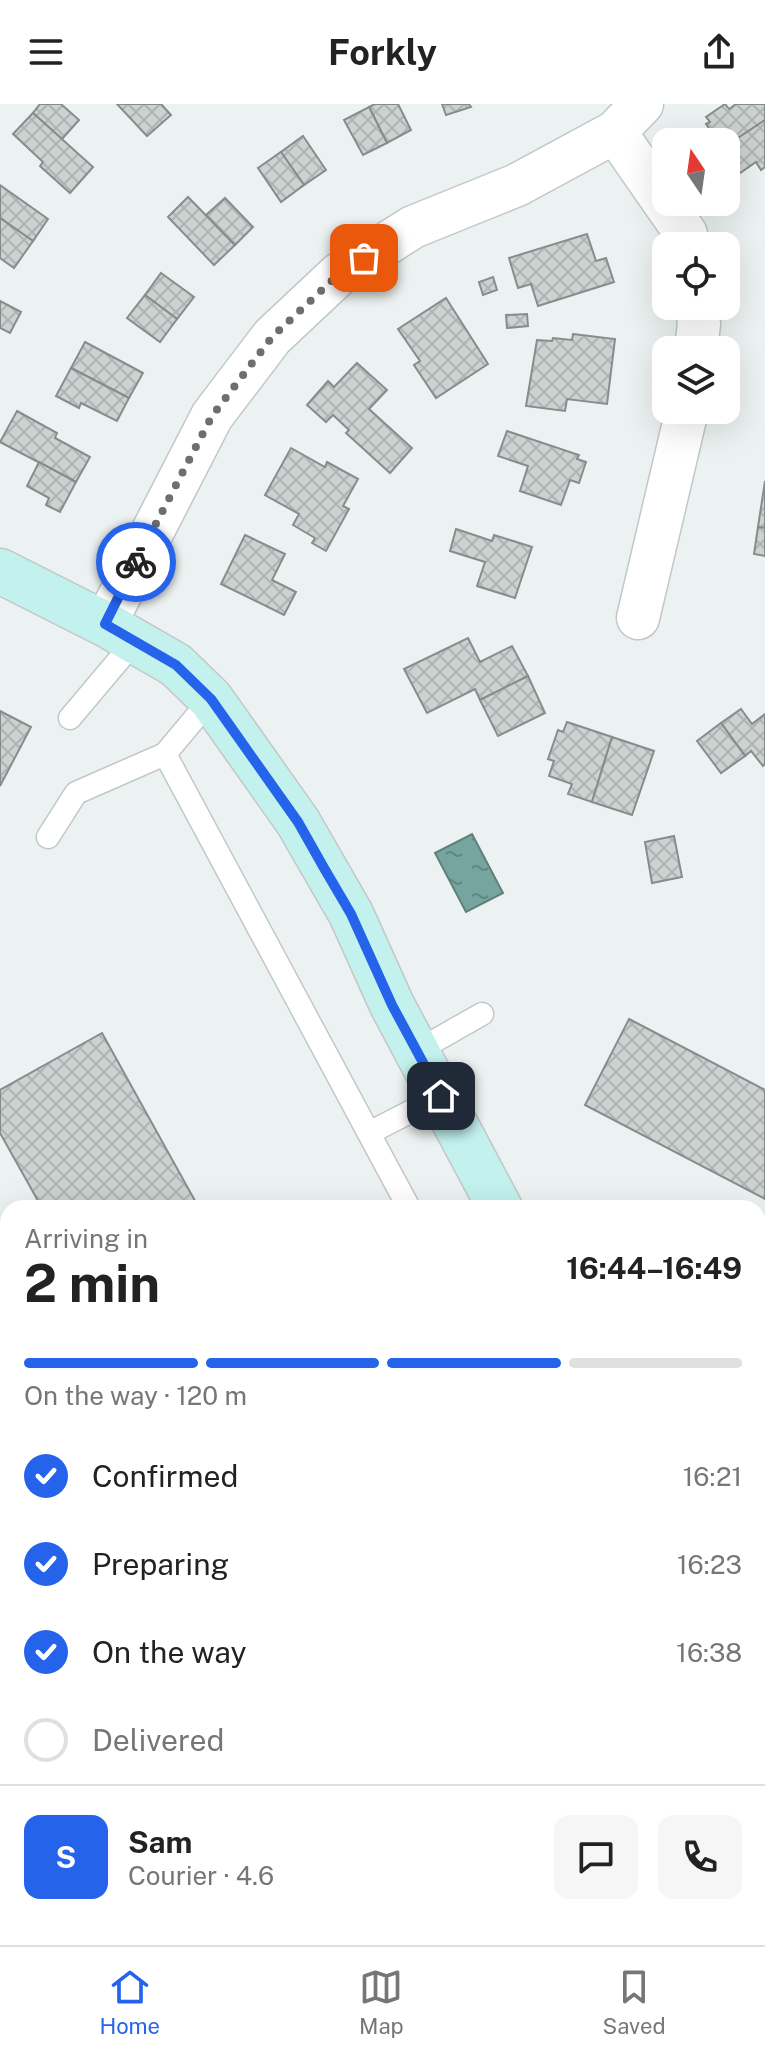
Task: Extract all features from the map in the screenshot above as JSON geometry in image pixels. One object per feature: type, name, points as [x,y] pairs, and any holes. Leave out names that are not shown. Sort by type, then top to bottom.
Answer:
[{"type":"main road","points":[[0,571],[176,665],[211,699],[298,822],[351,914],[392,1005],[496,1200]]},
{"type":"street","points":[[119,633],[212,416],[272,337],[339,274],[413,227],[517,185],[628,118],[685,232]]},
{"type":"street","points":[[638,618],[684,424]]},
{"type":"lane","points":[[70,718],[119,633]]},
{"type":"lane","points":[[48,837],[76,793],[165,754],[211,699]]},
{"type":"lane","points":[[165,754],[405,1200]]},
{"type":"lane","points":[[417,1051],[482,1014]]},
{"type":"lane","points":[[369,1133],[441,1096]]},
{"type":"water","points":[[472,834],[503,893],[466,912],[435,853]]},
{"type":"building","points":[[40,104],[61,104],[79,120],[62,139],[33,113]]},
{"type":"building","points":[[117,104],[161,104],[171,115],[147,136]]},
{"type":"building","points":[[398,104],[411,130],[387,143],[369,107]]},
{"type":"building","points":[[442,104],[469,104],[471,107],[446,115]]},
{"type":"building","points":[[725,104],[729,109],[736,104],[765,104],[765,120],[740,137],[740,128],[709,128],[706,124],[710,122],[706,117]]},
{"type":"building","points":[[369,107],[387,143],[363,155],[344,120]]},
{"type":"building","points":[[33,113],[93,167],[70,193],[40,166],[43,162],[13,134]]},
{"type":"building","points":[[765,120],[765,167],[761,170],[756,162],[740,173],[740,137]]},
{"type":"building","points":[[303,136],[326,170],[304,185],[281,152]]},
{"type":"building","points":[[281,152],[304,185],[281,202],[258,168]]},
{"type":"building","points":[[0,185],[48,219],[33,241],[0,218]]},
{"type":"building","points":[[188,197],[235,245],[214,265],[168,217]]},
{"type":"building","points":[[225,198],[253,227],[235,245],[206,215]]},
{"type":"building","points":[[0,218],[33,241],[14,268],[0,258]]},
{"type":"building","points":[[587,234],[596,261],[606,258],[614,282],[538,306],[531,284],[518,288],[509,258]]},
{"type":"building","points":[[161,273],[194,297],[177,319],[145,295]]},
{"type":"building","points":[[493,277],[497,290],[483,295],[479,282]]},
{"type":"building","points":[[145,295],[177,319],[160,342],[127,318]]},
{"type":"building","points":[[446,298],[488,364],[436,398],[414,365],[420,361],[398,329]]},
{"type":"building","points":[[0,301],[21,312],[10,333],[0,328]]},
{"type":"building","points":[[527,314],[528,326],[507,328],[506,315]]},
{"type":"building","points":[[573,334],[615,339],[607,404],[567,399],[565,411],[526,406],[537,340],[572,340]]},
{"type":"building","points":[[85,342],[143,373],[129,398],[71,368]]},
{"type":"building","points":[[357,363],[387,390],[369,409],[412,448],[390,473],[346,433],[349,430],[333,415],[326,422],[307,405],[328,381],[334,387]]},
{"type":"building","points":[[71,368],[129,398],[117,421],[81,403],[79,408],[56,396]]},
{"type":"building","points":[[17,411],[57,433],[55,438],[90,457],[76,482],[0,442]]},
{"type":"building","points":[[507,431],[579,455],[577,459],[586,462],[579,483],[570,480],[561,505],[520,491],[528,466],[498,456]]},
{"type":"building","points":[[291,448],[325,467],[327,462],[358,479],[343,506],[349,509],[326,551],[312,543],[315,538],[293,525],[299,514],[265,495]]},
{"type":"building","points":[[39,462],[76,482],[60,512],[46,505],[49,498],[27,486]]},
{"type":"building","points":[[765,481],[765,528],[758,527]]},
{"type":"building","points":[[758,527],[765,528],[765,556],[754,554]]},
{"type":"building","points":[[456,529],[492,541],[494,535],[532,547],[515,598],[477,586],[485,562],[450,551]]},
{"type":"building","points":[[245,535],[285,554],[272,580],[296,592],[284,615],[221,584]]},
{"type":"building","points":[[468,638],[480,662],[512,646],[528,676],[480,700],[475,689],[427,713],[404,669]]},
{"type":"building","points":[[528,676],[545,713],[498,736],[480,700]]},
{"type":"building","points":[[741,709],[752,724],[765,714],[763,766],[751,751],[745,756],[721,723]]},
{"type":"building","points":[[0,711],[31,727],[0,786]]},
{"type":"building","points":[[567,722],[612,737],[592,802],[568,794],[572,784],[549,776],[554,761],[548,759],[558,730],[563,732]]},
{"type":"building","points":[[721,723],[745,756],[721,773],[697,741]]},
{"type":"building","points":[[612,737],[654,751],[632,815],[592,802]]},
{"type":"building","points":[[674,836],[682,877],[652,883],[645,842]]},
{"type":"building","points":[[629,1019],[765,1090],[765,1199],[585,1105]]},
{"type":"building","points":[[102,1033],[195,1200],[38,1200],[0,1133],[0,1090]]},
{"type":"way so far","points":[[136,562],[212,416],[272,337],[339,274],[364,258]]},
{"type":"route","points":[[136,562],[105,624],[176,665],[211,699],[298,822],[351,914],[392,1005],[441,1096]]}]
